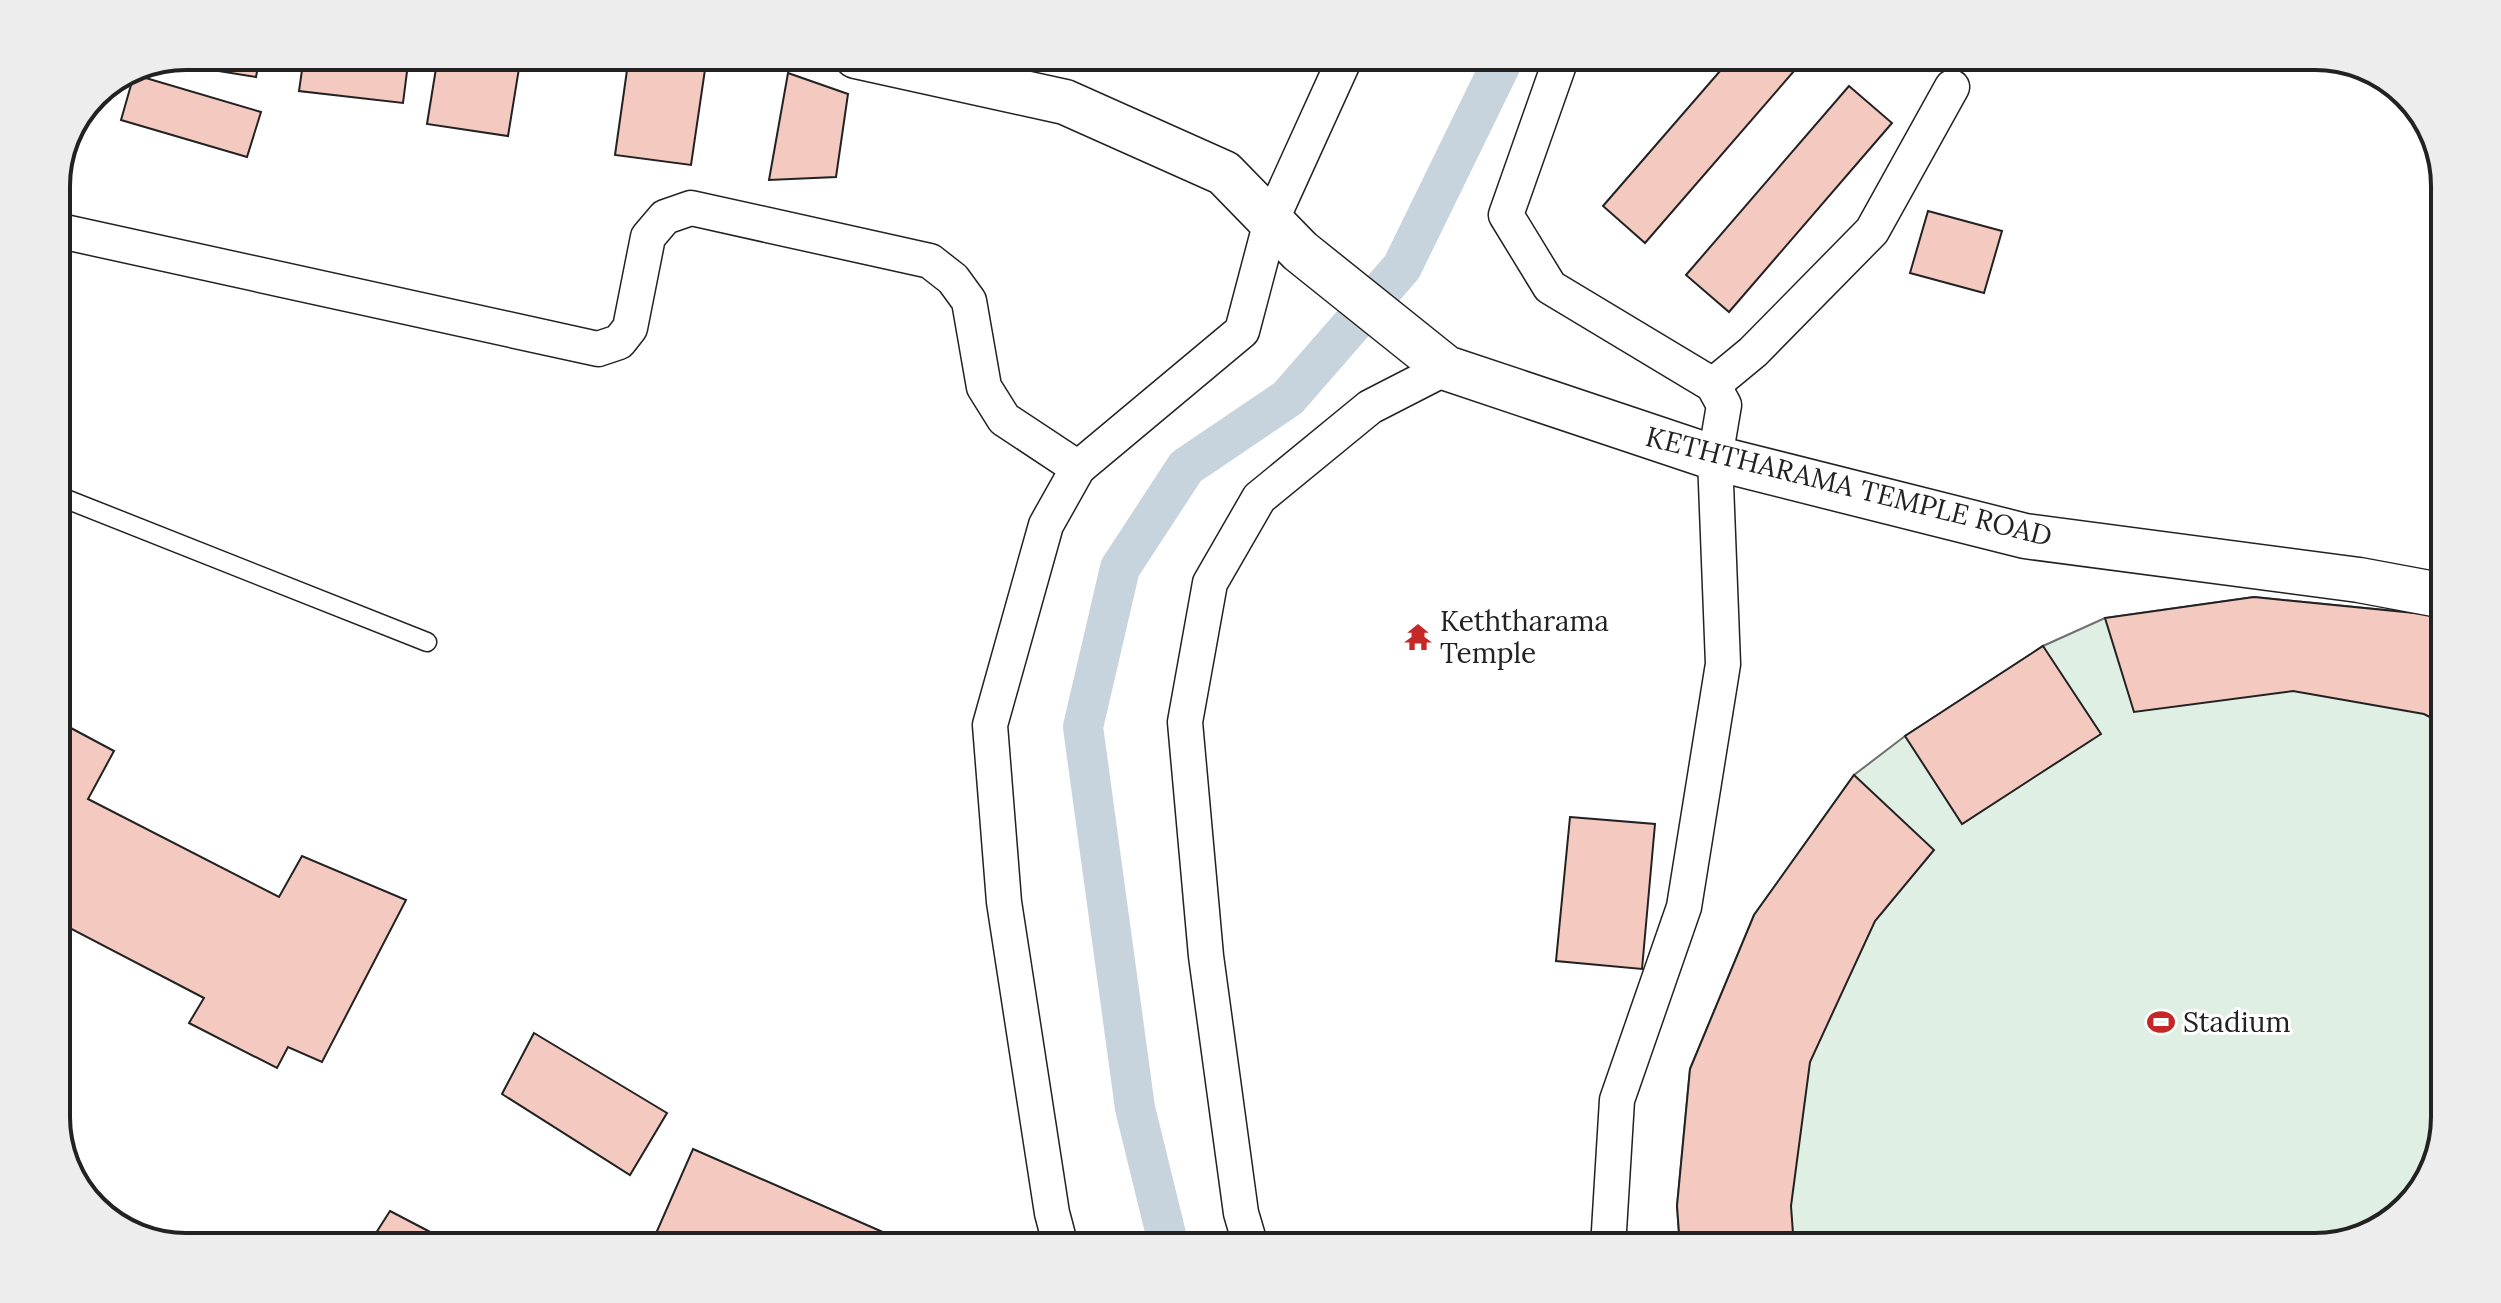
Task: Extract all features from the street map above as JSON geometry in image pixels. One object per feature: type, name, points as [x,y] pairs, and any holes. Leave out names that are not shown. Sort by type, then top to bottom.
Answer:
[{"type":"street","name":"KETHTHARAMA TEMPLE ROAD","points":[[920,70],[1065,102],[1224,173],[1286,236],[1446,368],[1715,458],[2025,536],[2359,580],[2431,593]]},
{"type":"street","points":[[1057,1233],[1004,902],[990,725],[1046,525],[1078,468],[1242,331],[1286,236],[1341,70]]},
{"type":"street","points":[[1557,70],[1506,215],[1550,287],[1713,385],[1724,405],[1715,458],[1723,664],[1684,907],[1617,1100],[1609,1233]]},
{"type":"street","points":[[1713,385],[1753,352],[1872,231],[1952,87]]},
{"type":"street","points":[[70,233],[598,349],[619,342],[630,328],[648,237],[665,217],[691,208],[930,261],[953,279],[969,301],[984,387],[1004,419],[1078,468]]},
{"type":"street","points":[[1247,1233],[1241,1213],[1206,956],[1185,722],[1210,583],[1259,498],[1370,407],[1446,368]]},
{"type":"lane","points":[[70,501],[427,642]]},
{"type":"green space","name":"Stadium","points":[[2254,597],[2431,615],[2431,1117],[2427,1147],[2407,1187],[2385,1209],[2359,1224],[2315,1233],[1679,1233],[1677,1206],[1690,1069],[1754,915],[1854,775],[1905,736],[2043,646],[2105,618]]},
{"type":"building","points":[[212,70],[257,70],[256,77]]},
{"type":"building","points":[[302,70],[407,70],[403,103],[299,91]]},
{"type":"building","points":[[436,70],[519,70],[508,136],[427,124]]},
{"type":"building","points":[[627,70],[705,70],[691,165],[615,155]]},
{"type":"building","points":[[1721,70],[1795,70],[1645,243],[1603,206]]},
{"type":"building","points":[[788,73],[848,94],[836,177],[769,180]]},
{"type":"building","points":[[145,78],[261,112],[247,157],[121,120],[131,85]]},
{"type":"building","points":[[1849,86],[1892,123],[1729,312],[1686,275]]},
{"type":"building","points":[[1928,211],[2002,231],[1984,293],[1910,273]]},
{"type":"building","points":[[2254,597],[2431,615],[2431,718],[2293,691],[2134,712],[2105,618]]},
{"type":"building","points":[[2043,646],[2101,734],[1962,824],[1905,736]]},
{"type":"building","points":[[70,727],[114,751],[88,799],[279,897],[302,856],[406,900],[322,1062],[288,1047],[277,1068],[189,1023],[204,998],[70,928]]},
{"type":"building","points":[[1854,775],[1934,850],[1875,921],[1810,1062],[1791,1206],[1793,1233],[1679,1233],[1677,1206],[1690,1069],[1754,915]]},
{"type":"building","points":[[1570,817],[1655,824],[1642,969],[1556,961]]},
{"type":"building","points":[[534,1033],[667,1113],[630,1175],[502,1094]]},
{"type":"building","points":[[693,1149],[885,1233],[656,1233]]},
{"type":"building","points":[[390,1211],[432,1233],[376,1233]]},
{"type":"waterway","points":[[1166,1233],[1135,1108],[1083,727],[1120,568],[1186,467],[1288,398],[1402,267],[1498,70]]},
{"type":"place","name":"Keththarama Temple","points":[[1418,637]]},
{"type":"place","name":"Stadium","points":[[2161,1022]]}]
